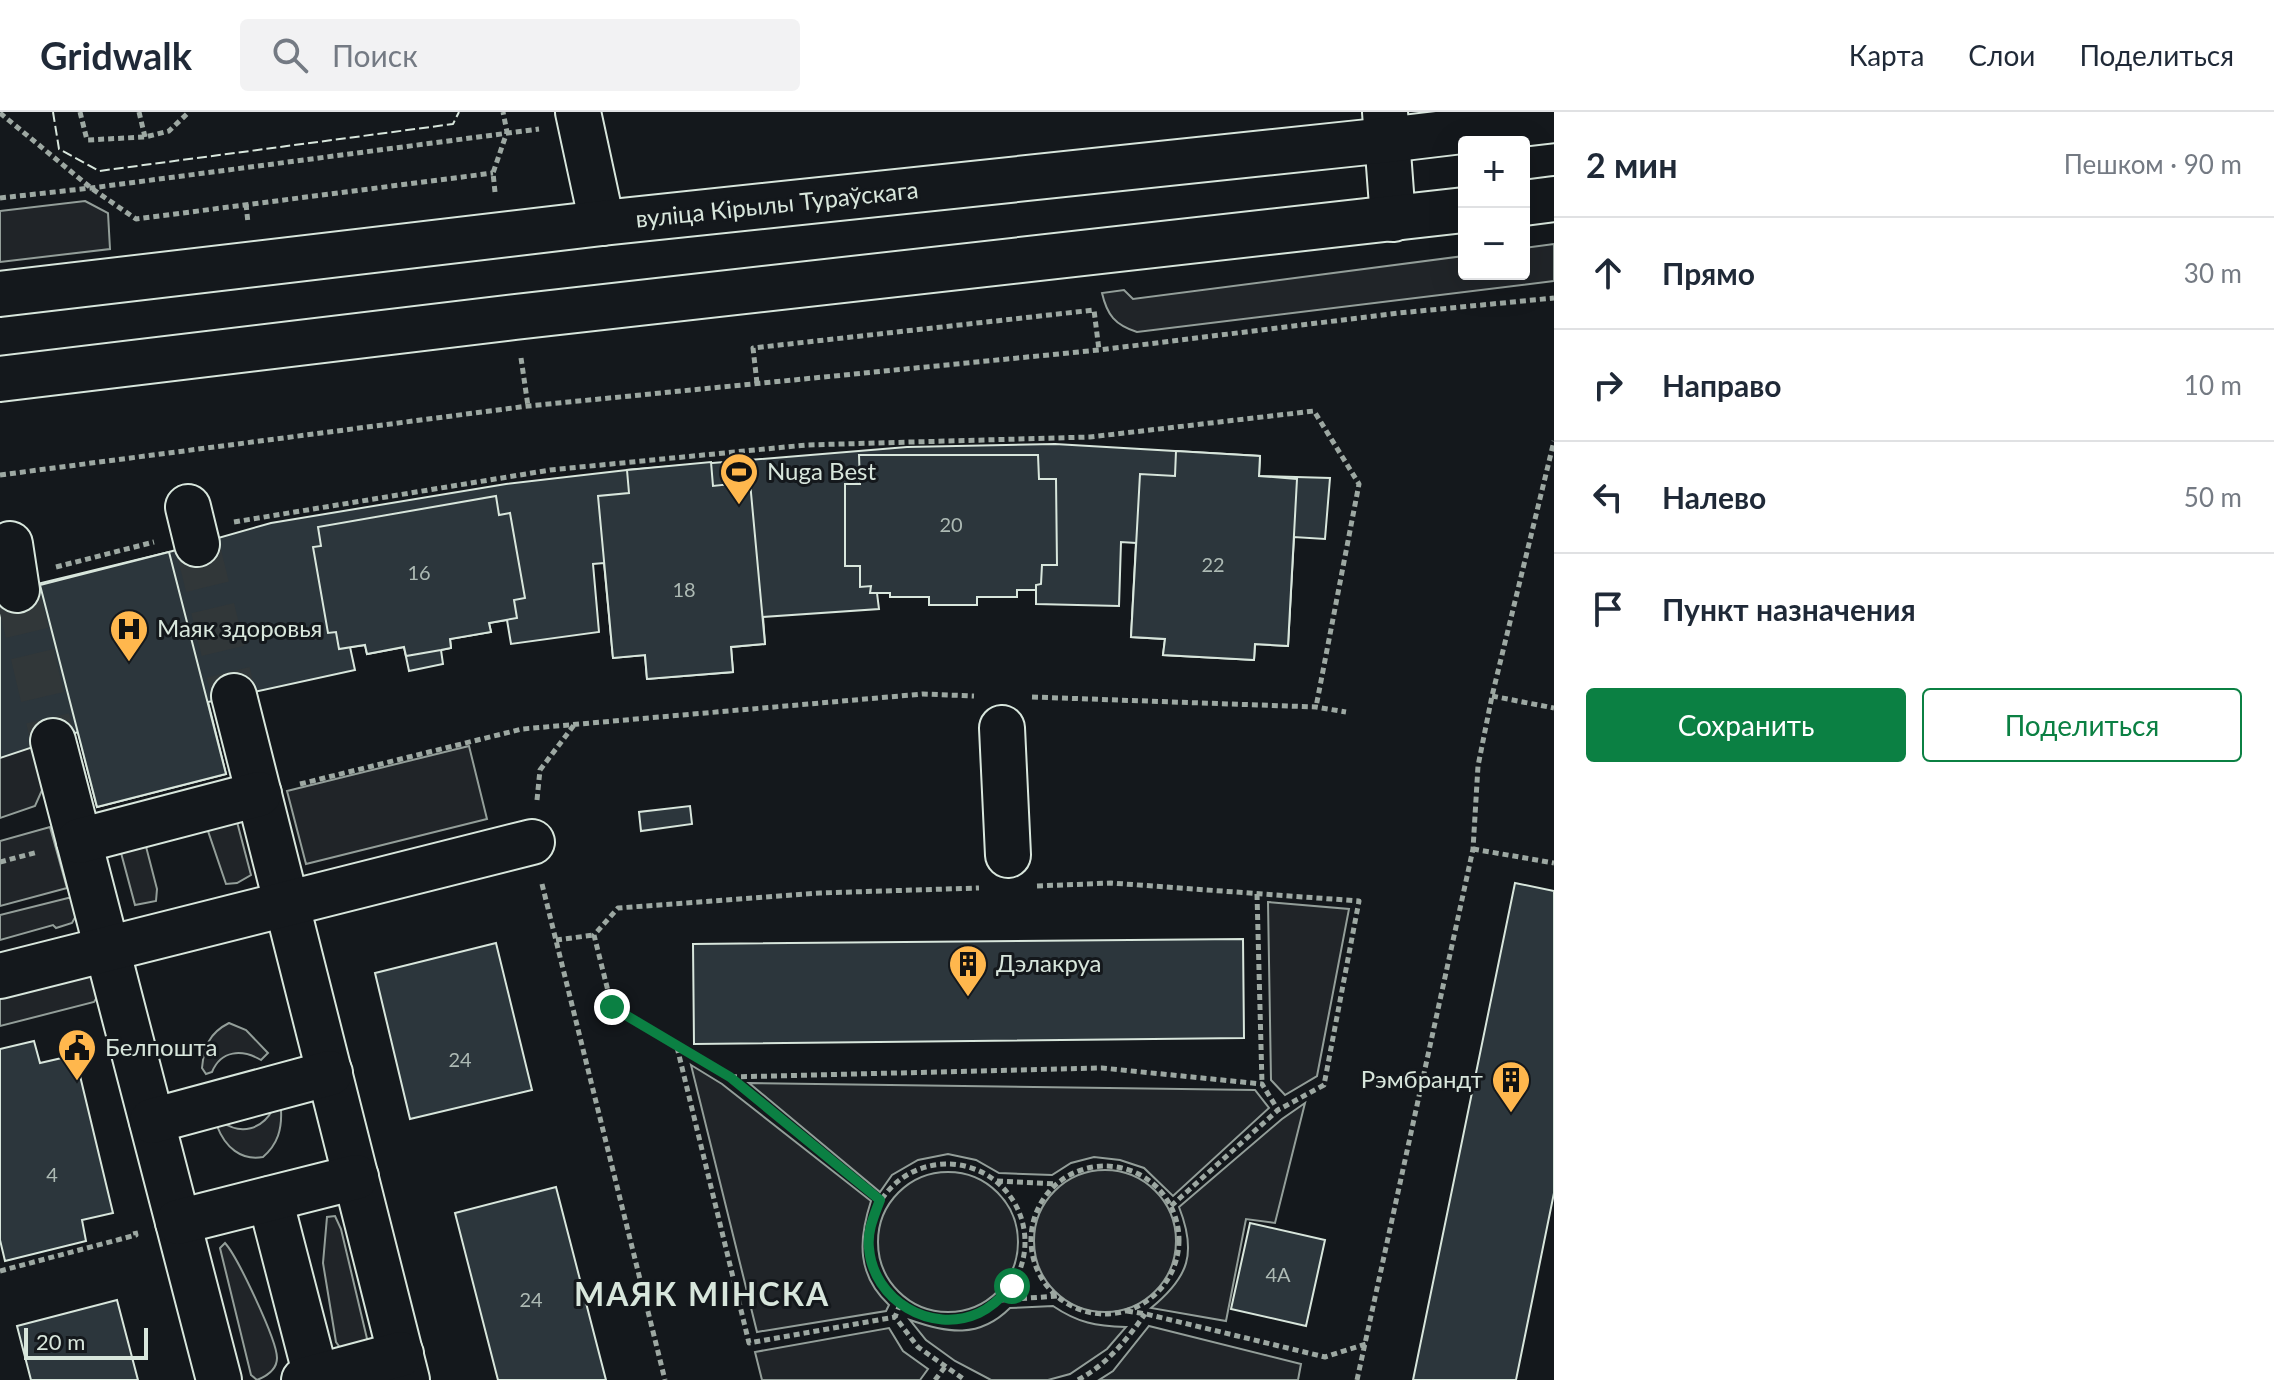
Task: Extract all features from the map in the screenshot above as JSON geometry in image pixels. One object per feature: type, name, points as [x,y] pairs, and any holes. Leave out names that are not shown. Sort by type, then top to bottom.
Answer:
[{"type":"main road","points":[[578,112],[602,223]]},
{"type":"main road","name":"вуліца Кірылы Тураўскага","points":[[0,294],[1386,126],[1554,120]]},
{"type":"main road","points":[[1386,126],[1393,219]]},
{"type":"main road","points":[[1530,202],[1554,199]]},
{"type":"main road","points":[[0,379],[515,317],[1458,211]]},
{"type":"main road","points":[[234,696],[404,1367],[312,1379],[270,1199]]},
{"type":"main road","points":[[1002,707],[1008,855]]},
{"type":"main road","points":[[53,741],[219,1380]]},
{"type":"main road","points":[[79,841],[259,794]]},
{"type":"main road","points":[[0,976],[532,842]]},
{"type":"main road","points":[[152,1121],[330,1073]]},
{"type":"main road","points":[[178,1222],[356,1177]]},
{"type":"path","points":[[80,112],[87,140],[145,137],[169,131],[189,112]]},
{"type":"path","points":[[139,112],[145,137]]},
{"type":"path","points":[[496,199],[493,173],[507,132],[503,112]]},
{"type":"path","points":[[0,113],[91,188],[136,219],[493,173]]},
{"type":"path","points":[[0,198],[507,132]]},
{"type":"path","points":[[0,475],[528,406],[1099,350],[1399,313],[1554,298]]},
{"type":"path","points":[[757,383],[753,348],[1094,310],[1099,350]]},
{"type":"path","points":[[521,353],[528,406]]},
{"type":"path","points":[[14,570],[193,528],[550,470],[806,445],[1090,437],[1314,411],[1359,484],[1316,707]]},
{"type":"path","points":[[1357,1380],[1473,849],[1478,766],[1492,696],[1554,441]]},
{"type":"path","points":[[259,794],[522,729],[923,694],[1002,707],[1316,707],[1346,712]]},
{"type":"path","points":[[1492,696],[1554,708]]},
{"type":"path","points":[[575,725],[540,770],[532,842],[665,1380]]},
{"type":"path","points":[[1473,849],[1554,863]]},
{"type":"path","points":[[1257,894],[1262,1084],[1278,1110]]},
{"type":"path","points":[[1171,1206],[1278,1110],[1324,1085],[1359,901]]},
{"type":"path","points":[[556,940],[594,935],[618,908]]},
{"type":"path","points":[[594,935],[612,1007],[730,1077],[880,1200]]},
{"type":"path","points":[[677,1046],[749,1343],[895,1317]]},
{"type":"path","points":[[730,1077],[1102,1068],[1262,1084]]},
{"type":"path","points":[[947,1163],[973,1167],[996,1181],[1013,1199],[1023,1221],[1025,1246],[1012,1286],[1000,1300],[979,1313],[955,1320],[930,1319],[907,1310],[888,1293],[875,1272],[869,1248],[871,1224],[880,1200],[897,1180],[920,1167],[947,1163]]},
{"type":"path","points":[[1126,1311],[1146,1302],[1162,1288],[1173,1270],[1179,1249],[1178,1227],[1171,1206],[1158,1188],[1140,1175],[1120,1167],[1097,1166],[1076,1172],[1057,1184],[1041,1203],[1032,1227],[1032,1252],[1041,1276],[1057,1296],[1077,1309],[1102,1314],[1126,1311],[1146,1314],[1325,1357],[1366,1344]]},
{"type":"path","points":[[996,1181],[1057,1184]]},
{"type":"path","points":[[0,1271],[136,1235],[132,1221]]},
{"type":"path","points":[[1000,1300],[1057,1296]]},
{"type":"path","points":[[895,1317],[900,1304]]},
{"type":"path","points":[[1078,1380],[1097,1369],[1123,1345],[1146,1314]]},
{"type":"path","points":[[895,1317],[918,1347],[965,1380]]},
{"type":"path","points":[[935,1380],[945,1367]]},
{"type":"shaded area","points":[[85,201],[108,213],[110,249],[0,262],[0,211]]},
{"type":"shaded area","points":[[1554,244],[1554,281],[1137,332],[1113,318],[1102,293],[1124,290],[1133,299],[1458,257],[1458,280],[1530,280],[1530,247]]},
{"type":"shaded area","points":[[31,746],[43,788],[35,806],[0,818],[0,747]]},
{"type":"shaded area","points":[[469,746],[487,819],[306,864],[287,791]]},
{"type":"shaded area","points":[[231,799],[251,875],[237,883],[226,884],[208,831],[208,807]]},
{"type":"shaded area","points":[[113,823],[142,831],[157,889],[156,901],[135,905]]},
{"type":"shaded area","points":[[50,827],[67,888],[0,906],[0,841]]},
{"type":"shaded area","points":[[74,898],[78,912],[72,923],[56,928],[53,925],[0,940],[0,915]]},
{"type":"shaded area","points":[[1268,902],[1349,909],[1317,1076],[1285,1095],[1271,1080]]},
{"type":"shaded area","points":[[94,972],[99,994],[94,1002],[0,1026],[0,991]]},
{"type":"shaded area","points":[[229,1023],[246,1030],[268,1053],[261,1060],[240,1053],[226,1056],[212,1072],[206,1074],[202,1068],[209,1041]]},
{"type":"shaded area","points":[[691,1065],[722,1084],[871,1201],[864,1230],[863,1257],[871,1282],[889,1305],[886,1311],[757,1332]]},
{"type":"shaded area","points":[[749,1083],[1255,1090],[1269,1108],[1173,1196],[1144,1168],[1120,1160],[1094,1157],[1071,1163],[1052,1175],[999,1173],[976,1160],[948,1154],[918,1160],[892,1175],[880,1192]]},
{"type":"shaded area","points":[[1305,1103],[1275,1223],[1246,1219],[1226,1321],[1151,1308],[1174,1286],[1186,1263],[1188,1238],[1179,1207]]},
{"type":"shaded area","points":[[273,1109],[281,1110],[280,1130],[276,1141],[263,1157],[248,1157],[235,1151],[224,1140],[217,1126],[222,1122],[244,1129],[257,1126]]},
{"type":"shaded area","points":[[1105,1170],[1132,1175],[1155,1191],[1171,1214],[1176,1241],[1171,1268],[1155,1291],[1132,1307],[1105,1312],[1078,1307],[1055,1291],[1039,1268],[1034,1241],[1039,1214],[1055,1191],[1078,1175]]},
{"type":"shaded area","points":[[948,1172],[975,1177],[998,1192],[1013,1215],[1018,1242],[1013,1269],[998,1292],[975,1307],[948,1312],[921,1307],[898,1292],[883,1269],[878,1242],[883,1215],[898,1192],[921,1177]]},
{"type":"shaded area","points":[[335,1216],[341,1229],[369,1347],[341,1349],[336,1342],[323,1263],[327,1217]]},
{"type":"shaded area","points":[[225,1243],[256,1299],[275,1348],[275,1366],[257,1380],[251,1375],[220,1248]]},
{"type":"shaded area","points":[[1053,1306],[1088,1322],[1126,1327],[1107,1349],[1070,1374],[1048,1380],[991,1380],[955,1361],[926,1340],[910,1320],[950,1330],[974,1329],[998,1318],[1010,1308]]},
{"type":"shaded area","points":[[1149,1326],[1301,1364],[1298,1380],[1099,1380],[1113,1371]]},
{"type":"shaded area","points":[[889,1328],[903,1351],[928,1369],[920,1380],[762,1380],[755,1352]]},
{"type":"building","points":[[1055,444],[1260,456],[1259,476],[1330,478],[1325,539],[1294,537],[1288,646],[1255,644],[1254,660],[1163,655],[1165,639],[1131,637],[1136,543],[1121,542],[1119,606],[1036,604],[1036,590],[1017,590],[1017,597],[977,597],[977,605],[929,605],[929,597],[890,597],[890,593],[877,593],[879,609],[763,617],[765,644],[731,647],[733,672],[647,679],[645,655],[613,658],[604,563],[593,564],[599,632],[511,644],[507,620],[489,623],[491,632],[450,639],[451,648],[441,650],[443,664],[409,671],[404,647],[367,654],[365,645],[350,647],[355,670],[208,702],[226,774],[97,807],[78,732],[0,758],[0,593],[169,552],[271,523],[506,484],[627,470],[907,447]]},
{"type":"building","points":[[1176,451],[1260,456],[1259,476],[1297,479],[1288,646],[1255,644],[1254,660],[1163,655],[1165,639],[1131,637],[1140,474],[1175,476]]},
{"type":"building","points":[[859,455],[1038,455],[1039,479],[1056,479],[1057,565],[1042,565],[1041,584],[1036,585],[1036,590],[1017,590],[1017,597],[977,597],[977,605],[929,605],[929,597],[890,597],[890,593],[870,593],[871,586],[860,587],[860,566],[845,566],[845,484],[860,484]]},
{"type":"building","points":[[711,462],[713,486],[750,482],[765,644],[731,647],[733,672],[647,679],[645,655],[613,658],[598,496],[629,493],[627,470]]},
{"type":"building","points":[[496,496],[499,515],[510,513],[525,598],[514,600],[517,618],[489,623],[491,632],[450,639],[451,648],[441,650],[406,656],[404,647],[367,654],[365,645],[339,649],[336,632],[328,633],[313,547],[321,546],[318,527]]},
{"type":"building","points":[[169,552],[226,774],[97,807],[40,585]]},
{"type":"building","points":[[690,806],[692,824],[641,831],[639,812]]},
{"type":"building","name":"Рэмбрандт","points":[[1515,883],[1554,891],[1554,1193],[1516,1380],[1413,1380]]},
{"type":"building","name":"Дэлакруа","points":[[1243,939],[1244,1038],[694,1044],[693,944]]},
{"type":"building","points":[[496,943],[532,1090],[410,1119],[375,973]]},
{"type":"building","points":[[34,1041],[40,1063],[75,1055],[113,1213],[82,1220],[86,1241],[5,1261],[0,1240],[0,1049]]},
{"type":"building","points":[[556,1187],[606,1380],[498,1380],[455,1213]]},
{"type":"building","points":[[1250,1223],[1325,1240],[1306,1326],[1231,1309]]},
{"type":"building","points":[[117,1300],[138,1380],[31,1380],[17,1326]]},
{"type":"tunnel","points":[[197,544],[234,696]]},
{"type":"tunnel","points":[[17,590],[53,741]]},
{"type":"fence","points":[[53,112],[59,149],[99,171],[453,124],[459,112]]},
{"type":"place","name":"Nuga Best","points":[[739,506]]},
{"type":"place","name":"Маяк здоровья","points":[[129,663]]},
{"type":"place","name":"Дэлакруа","points":[[968,998]]},
{"type":"place","name":"Белпошта","points":[[77,1082]]},
{"type":"place","name":"Рэмбрандт","points":[[1511,1114]]},
{"type":"district","name":"МАЯК МІНСКА","points":[[702,1295]]},
{"type":"route","points":[[612,1007],[730,1077],[880,1200],[871,1224],[869,1248],[875,1272],[888,1293],[907,1310],[930,1319],[955,1320],[979,1313],[1000,1300],[1012,1286]]}]
